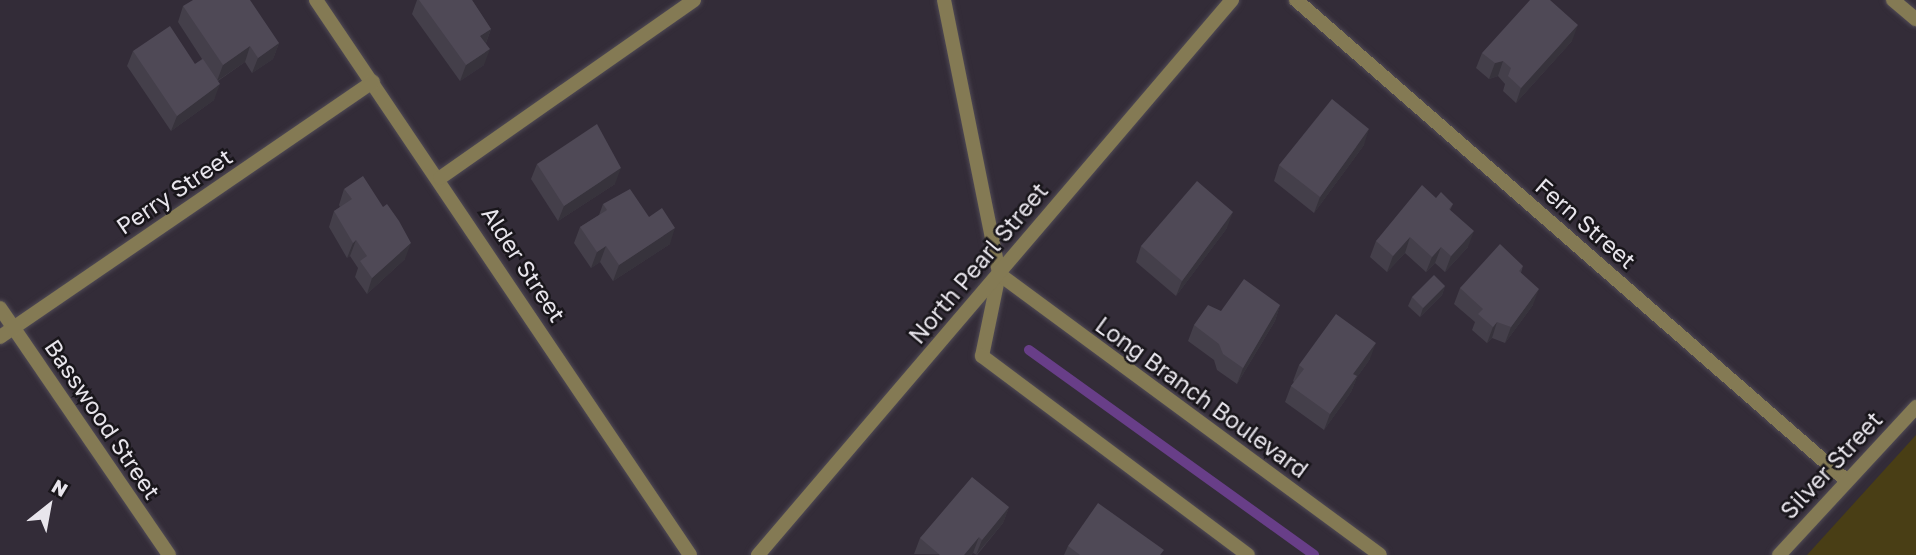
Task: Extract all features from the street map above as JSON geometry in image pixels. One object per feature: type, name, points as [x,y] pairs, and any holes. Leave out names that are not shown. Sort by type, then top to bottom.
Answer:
[{"type":"street","name":"Alder Street","points":[[316,0],[440,178],[690,555]]},
{"type":"street","points":[[440,178],[694,0]]},
{"type":"street","points":[[944,0],[999,274],[982,356],[1248,555]]},
{"type":"street","name":"North Pearl Street","points":[[762,554],[1232,0]]},
{"type":"street","name":"Fern Street","points":[[1296,0],[1847,481]]},
{"type":"street","points":[[1893,0],[1916,19]]},
{"type":"street","name":"Perry Street","points":[[0,337],[373,82]]},
{"type":"street","name":"Long Branch Boulevard","points":[[999,274],[1380,555]]},
{"type":"street","name":"Basswood Street","points":[[0,308],[169,555]]},
{"type":"street","name":"Silver Street","points":[[1779,555],[1916,407]]},
{"type":"shaded area","points":[[1916,435],[1916,555],[1807,555]]},
{"type":"building","points":[[193,0],[250,0],[279,43],[258,58],[250,46],[223,65],[183,6]]},
{"type":"building","points":[[419,0],[472,0],[491,29],[480,36],[490,49],[466,65]]},
{"type":"building","points":[[1530,0],[1550,0],[1578,25],[1521,88],[1508,76],[1511,68],[1503,61],[1495,63],[1482,53]]},
{"type":"building","points":[[170,26],[195,64],[203,59],[220,84],[177,116],[133,51]]},
{"type":"building","points":[[1332,99],[1369,129],[1320,197],[1279,165]]},
{"type":"building","points":[[597,124],[621,168],[564,206],[537,164]]},
{"type":"building","points":[[363,176],[383,207],[387,204],[411,243],[372,278],[360,261],[367,256],[356,240],[353,243],[334,211],[352,199],[344,189]]},
{"type":"building","points":[[1197,181],[1233,212],[1182,281],[1141,246]]},
{"type":"building","points":[[1422,185],[1436,198],[1441,192],[1453,204],[1449,209],[1474,231],[1451,256],[1441,247],[1432,257],[1410,237],[1393,256],[1376,241]]},
{"type":"building","points":[[630,189],[649,217],[662,208],[675,228],[619,265],[606,246],[597,252],[580,227],[607,210],[603,204]]},
{"type":"building","points":[[1500,244],[1523,266],[1519,271],[1539,289],[1511,327],[1497,322],[1493,327],[1478,314],[1483,309],[1460,288]]},
{"type":"building","points":[[1434,275],[1445,286],[1423,308],[1412,297]]},
{"type":"building","points":[[1244,279],[1280,305],[1243,368],[1223,354],[1219,344],[1194,325],[1208,305],[1221,311]]},
{"type":"building","points":[[1336,314],[1376,343],[1353,374],[1357,376],[1330,414],[1291,386],[1304,369],[1299,365]]},
{"type":"building","points":[[972,477],[1009,507],[982,540],[979,537],[964,555],[940,555],[920,538]]},
{"type":"building","points":[[1098,503],[1164,550],[1160,555],[1080,555],[1068,546]]},
{"type":"waterway","points":[[1029,350],[1314,555]]}]
